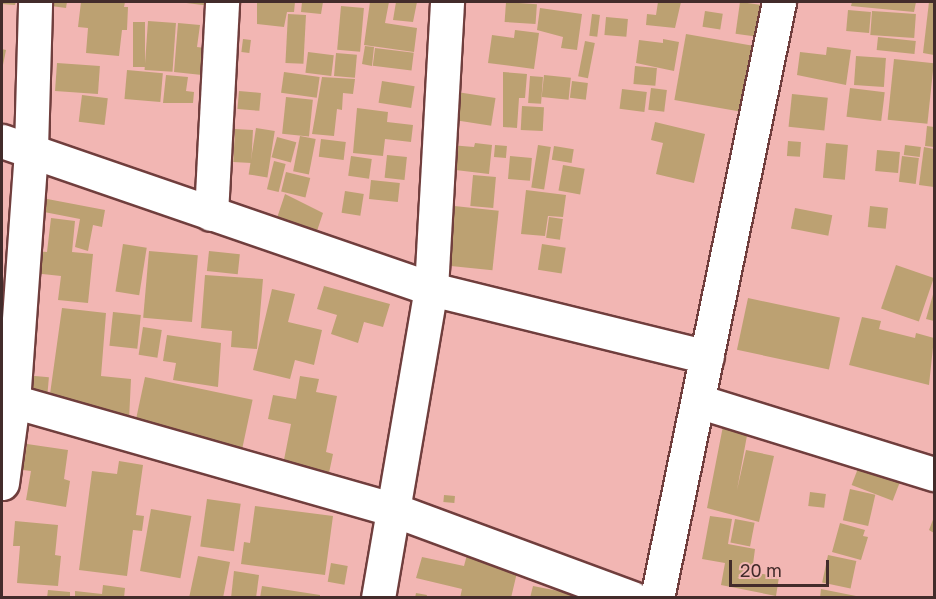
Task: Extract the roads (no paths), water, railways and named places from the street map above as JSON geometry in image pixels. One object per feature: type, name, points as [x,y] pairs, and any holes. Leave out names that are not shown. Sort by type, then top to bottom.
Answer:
[{"type":"street","points":[[2,483],[16,145],[35,2]]},
{"type":"street","points":[[211,214],[222,2]]},
{"type":"street","points":[[378,597],[431,289],[447,2]]},
{"type":"street","points":[[657,597],[779,2]]},
{"type":"street","points":[[16,145],[431,289],[707,357]]},
{"type":"street","points":[[7,400],[394,510],[632,597]]},
{"type":"street","points":[[698,401],[934,474]]}]
